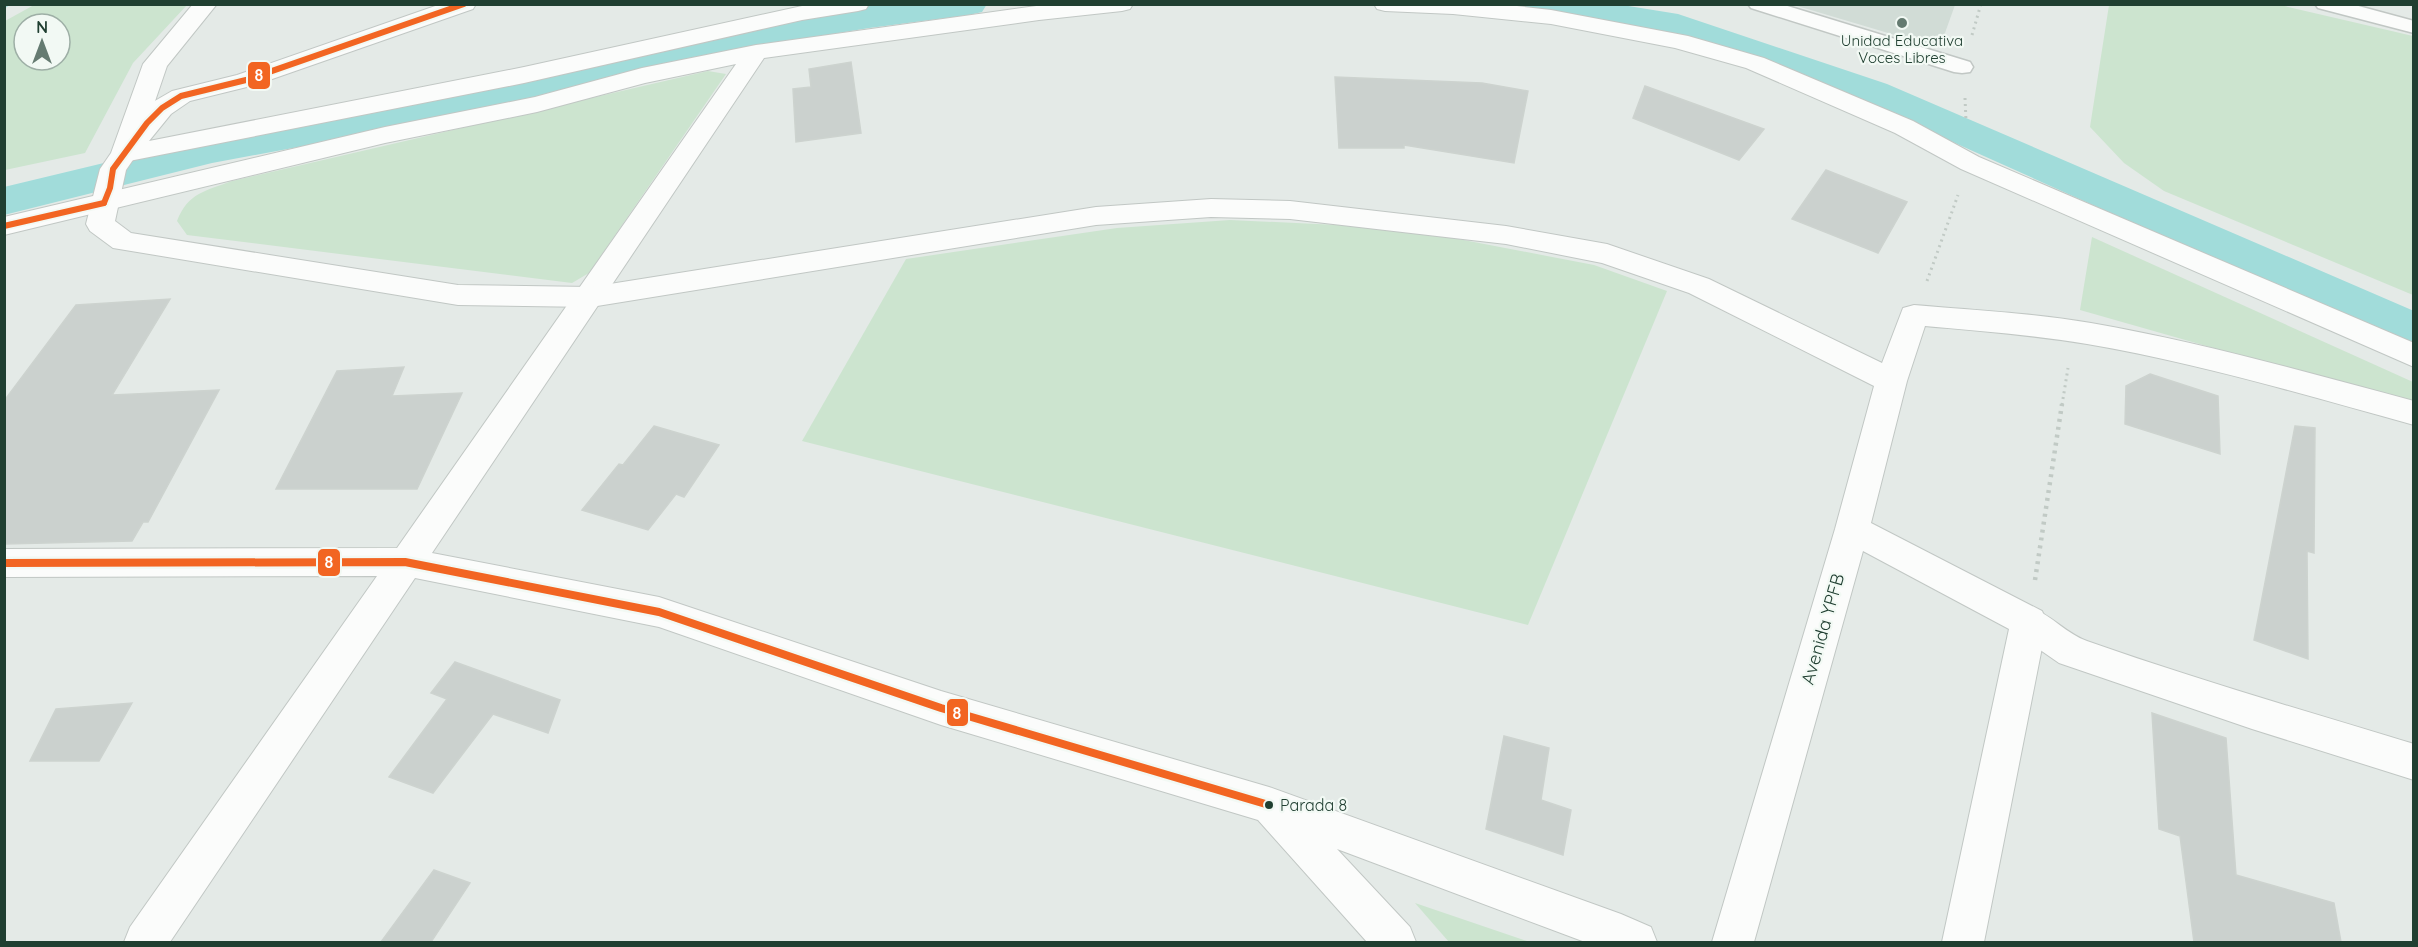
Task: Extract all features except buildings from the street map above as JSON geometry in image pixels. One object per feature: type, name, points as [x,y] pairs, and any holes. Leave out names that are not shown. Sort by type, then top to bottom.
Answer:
[{"type":"street","points":[[206,4],[155,64],[113,178],[100,224],[123,241],[458,295],[591,297],[1096,216],[1211,208],[1290,210],[1459,229],[1606,254],[1699,286],[1891,381]]},
{"type":"street","points":[[113,178],[162,108],[181,96],[246,80],[465,4]]},
{"type":"street","points":[[4,226],[113,178],[524,75],[802,13],[858,4]]},
{"type":"street","points":[[113,178],[385,135],[537,104],[642,76],[756,52],[1039,13],[1122,4]]},
{"type":"street","points":[[1385,4],[1453,7],[1551,17],[1678,41],[1755,63],[1904,127],[1970,163],[2414,356]]},
{"type":"street","points":[[145,942],[405,562],[591,297],[756,52]]},
{"type":"street","name":"Avenida YPFB","points":[[1733,942],[1852,529],[1891,381],[1914,315],[2040,325],[2074,331]]},
{"type":"street","points":[[2074,331],[2199,356],[2414,413]]},
{"type":"street","points":[[1852,529],[2029,622],[2072,652],[2252,712],[2414,762]]},
{"type":"street","points":[[4,563],[405,562],[659,612],[941,708],[1269,805],[1636,942]]},
{"type":"street","points":[[1962,942],[2029,622]]},
{"type":"street","points":[[1269,805],[1395,942]]},
{"type":"lane","points":[[1758,4],[1962,67]]},
{"type":"lane","points":[[2325,4],[2414,27]]},
{"type":"path","points":[[2029,622],[2074,331]]},
{"type":"shaded area","name":"Unidad Educativa Voces Libres","points":[[1794,5],[1955,5],[1941,44],[1915,41]]},
{"type":"green space","points":[[34,5],[187,5],[133,63],[85,153],[5,170],[5,21],[12,17],[12,72],[72,72],[72,12],[21,12]]},
{"type":"green space","points":[[2109,5],[2280,5],[2413,36],[2413,295],[2164,191],[2124,163],[2090,127]]},
{"type":"green space","points":[[708,71],[726,74],[589,273],[572,283],[187,235],[177,221],[186,204],[198,194],[232,181]]},
{"type":"green space","points":[[1230,220],[1401,228],[1594,265],[1667,291],[1528,625],[802,441],[906,259],[1117,228]]},
{"type":"green space","points":[[2092,237],[2413,382],[2413,405],[2080,310]]},
{"type":"green space","points":[[1415,903],[1530,942],[1449,942]]},
{"type":"waterway","points":[[4,201],[212,150],[470,103],[693,46],[869,17],[969,4]]},
{"type":"waterway","points":[[1540,4],[1678,25],[1873,92],[2414,330]]},
{"type":"transit line","name":"8","points":[[104,203],[110,188],[113,169],[147,123],[162,108],[181,96],[246,80],[464,4]]},
{"type":"transit line","name":"8","points":[[4,226],[104,203]]},
{"type":"transit line","name":"8","points":[[4,563],[405,562],[659,612],[941,708],[1269,805]]},
{"type":"place","name":"Unidad Educativa Voces Libres","points":[[1902,23]]},
{"type":"place","name":"Parada 8","points":[[1269,805]]}]
